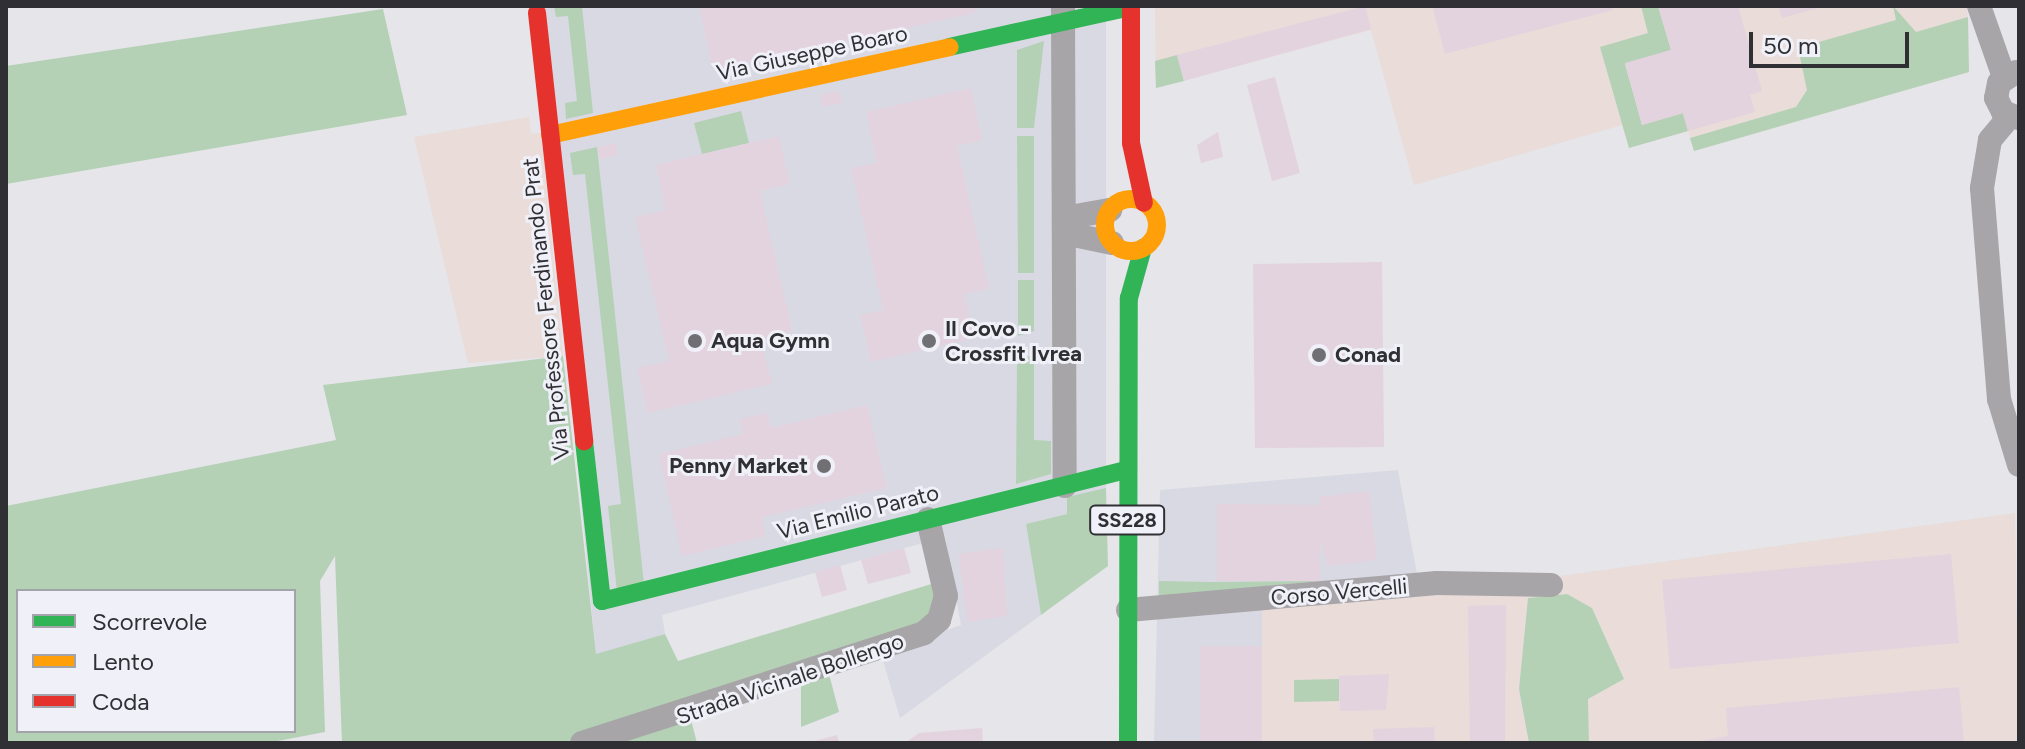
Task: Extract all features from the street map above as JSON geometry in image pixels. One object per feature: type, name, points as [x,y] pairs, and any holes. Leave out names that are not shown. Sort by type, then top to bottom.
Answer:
[{"type":"street","points":[[1064,226],[1115,245],[1143,248],[1157,222],[1144,203],[1131,143],[1131,6]]},
{"type":"street","name":"Via Giuseppe Boaro","points":[[550,135],[1063,14],[1131,6]]},
{"type":"street","points":[[1979,6],[2012,74],[1996,98],[2014,117],[1990,140],[1982,188],[1999,399],[2019,465]]},
{"type":"street","name":"Via Professore Ferdinando Prat","points":[[537,13],[602,601]]},
{"type":"street","points":[[1063,14],[1065,486]]},
{"type":"street","points":[[1115,245],[1105,227],[1131,143]]},
{"type":"street","points":[[1064,226],[1114,206],[1144,203]]},
{"type":"street","name":"SS228","points":[[1115,245],[1129,298]]},
{"type":"street","name":"SS228","points":[[1128,743],[1126,470],[1129,298],[1143,248]]},
{"type":"street","name":"Via Emilio Parato","points":[[602,601],[1126,470]]},
{"type":"street","name":"Strada Vicinale Bollengo","points":[[582,743],[924,633],[939,620],[946,596],[928,519]]},
{"type":"street","name":"Corso Vercelli","points":[[1128,610],[1437,583],[1551,585]]},
{"type":"shaded area","points":[[533,6],[1106,6],[1106,488],[1068,514],[1026,524],[1041,615],[900,718],[881,654],[961,625],[945,537],[662,615],[665,634],[596,655]]},
{"type":"shaded area","points":[[1155,6],[1967,6],[1969,72],[1694,151],[1688,131],[1629,148],[1622,125],[1414,185],[1371,30],[1156,88]]},
{"type":"shaded area","points":[[529,117],[531,134],[541,133],[563,356],[468,363],[414,137]]},
{"type":"shaded area","points":[[1398,470],[1417,574],[1262,587],[1262,743],[1154,743],[1160,490]]},
{"type":"shaded area","points":[[2015,513],[2019,743],[1589,743],[1588,699],[1624,679],[1592,608],[1567,594],[1528,598],[1519,689],[1529,743],[1262,743],[1262,587],[1417,574],[1553,577]]},
{"type":"green space","points":[[554,6],[582,6],[593,113],[566,119],[565,103],[577,101],[568,16],[556,17]]},
{"type":"green space","points":[[1641,6],[1658,6],[1671,50],[1625,64],[1642,125],[1683,113],[1688,131],[1629,148],[1600,47],[1648,33]]},
{"type":"green space","points":[[1893,6],[1916,32],[1968,17],[1969,72],[1694,151],[1690,138],[1796,107],[1807,90],[1798,48],[1896,20]]},
{"type":"green space","points":[[383,9],[407,115],[6,184],[6,66]]},
{"type":"green space","points":[[1044,41],[1034,128],[1017,128],[1017,50]]},
{"type":"green space","points":[[1177,55],[1184,81],[1156,88],[1155,61]]},
{"type":"green space","points":[[741,111],[749,143],[702,154],[694,123]]},
{"type":"green space","points":[[1017,136],[1034,136],[1034,273],[1018,273]]},
{"type":"green space","points":[[597,147],[644,584],[617,592],[608,506],[621,504],[585,174],[573,175],[570,153]]},
{"type":"green space","points":[[1018,280],[1034,280],[1034,331],[1018,336]]},
{"type":"green space","points":[[1034,355],[1034,440],[1051,441],[1051,474],[1016,484],[1017,360]]},
{"type":"green space","points":[[563,356],[596,654],[665,634],[678,661],[938,582],[929,619],[648,722],[560,743],[342,743],[335,556],[320,581],[325,732],[267,743],[6,743],[6,506],[336,440],[323,385]]},
{"type":"green space","points":[[1106,488],[1108,566],[1041,615],[1026,524],[1067,514],[1067,497]]},
{"type":"green space","points":[[1159,581],[1210,582],[1320,581],[1159,595]]},
{"type":"green space","points":[[1567,594],[1592,608],[1624,679],[1588,699],[1589,743],[1529,743],[1519,689],[1528,598]]},
{"type":"green space","points":[[829,674],[839,712],[801,727],[801,686]]},
{"type":"green space","points":[[1339,679],[1339,701],[1294,702],[1294,680]]},
{"type":"green space","points":[[691,720],[697,743],[609,743]]},
{"type":"building","points":[[699,6],[974,6],[975,13],[713,70]]},
{"type":"building","points":[[1365,6],[1371,29],[1184,81],[1177,55]]},
{"type":"building","points":[[1432,6],[1612,6],[1613,10],[1445,54]]},
{"type":"building","points":[[1658,6],[1738,6],[1762,91],[1750,95],[1755,112],[1688,131],[1683,113],[1642,125],[1625,63],[1671,50]]},
{"type":"building","points":[[1778,6],[1821,6],[1821,7],[1782,18]]},
{"type":"building","points":[[1275,77],[1300,173],[1272,181],[1247,85]]},
{"type":"building","points":[[971,88],[982,140],[957,146],[989,289],[964,294],[974,338],[871,362],[860,315],[883,310],[851,168],[877,163],[866,112]]},
{"type":"building","points":[[839,91],[842,103],[823,107],[820,95]]},
{"type":"building","points":[[1218,132],[1223,157],[1201,163],[1197,145]]},
{"type":"building","points":[[779,136],[790,184],[760,191],[792,331],[761,339],[772,384],[648,413],[637,368],[669,361],[635,217],[666,210],[656,165]]},
{"type":"building","points":[[616,143],[618,155],[600,159],[597,147]]},
{"type":"building","name":"Conad","points":[[1382,262],[1384,447],[1255,448],[1253,264]]},
{"type":"building","points":[[867,405],[887,488],[762,517],[766,536],[682,556],[659,454],[743,434],[740,419],[767,413],[771,428]]},
{"type":"building","points":[[1369,491],[1377,560],[1328,566],[1320,541],[1320,581],[1217,581],[1217,504],[1320,505],[1320,497]]},
{"type":"building","points":[[904,548],[911,573],[868,584],[861,560]]},
{"type":"building","points":[[1003,548],[1007,616],[968,622],[958,554]]},
{"type":"building","points":[[1951,554],[1959,643],[1670,669],[1662,580]]},
{"type":"building","points":[[840,565],[847,590],[822,597],[815,572]]},
{"type":"building","points":[[1506,605],[1505,743],[1470,743],[1468,606]]},
{"type":"building","points":[[1200,646],[1262,646],[1262,743],[1200,743]]},
{"type":"building","points":[[1389,674],[1386,710],[1340,711],[1339,676]]},
{"type":"building","points":[[1959,687],[1964,743],[1688,743],[1728,736],[1726,708]]},
{"type":"building","points":[[1434,727],[1435,743],[1374,743],[1373,729]]},
{"type":"building","points":[[982,728],[983,743],[905,743],[919,733]]},
{"type":"building","points":[[837,735],[839,743],[811,743],[811,742]]},
{"type":"traffic: fast","points":[[949,47],[1131,7]]},
{"type":"traffic: fast","points":[[1128,743],[1129,298],[1143,248]]},
{"type":"traffic: fast","points":[[584,441],[602,601],[1126,470]]},
{"type":"traffic: slow","points":[[550,135],[949,47]]},
{"type":"traffic: slow","points":[[1131,199],[1149,207],[1157,225],[1149,243],[1131,251],[1113,243],[1105,225],[1113,207],[1131,199]]},
{"type":"traffic: jam","points":[[1131,6],[1131,143],[1144,203]]},
{"type":"traffic: jam","points":[[537,13],[584,441]]},
{"type":"place","name":"Aqua Gymn","points":[[695,341]]},
{"type":"place","name":"Il Covo - Crossfit Ivrea","points":[[929,341]]},
{"type":"place","name":"Conad","points":[[1319,355]]},
{"type":"place","name":"Penny Market","points":[[824,466]]}]
